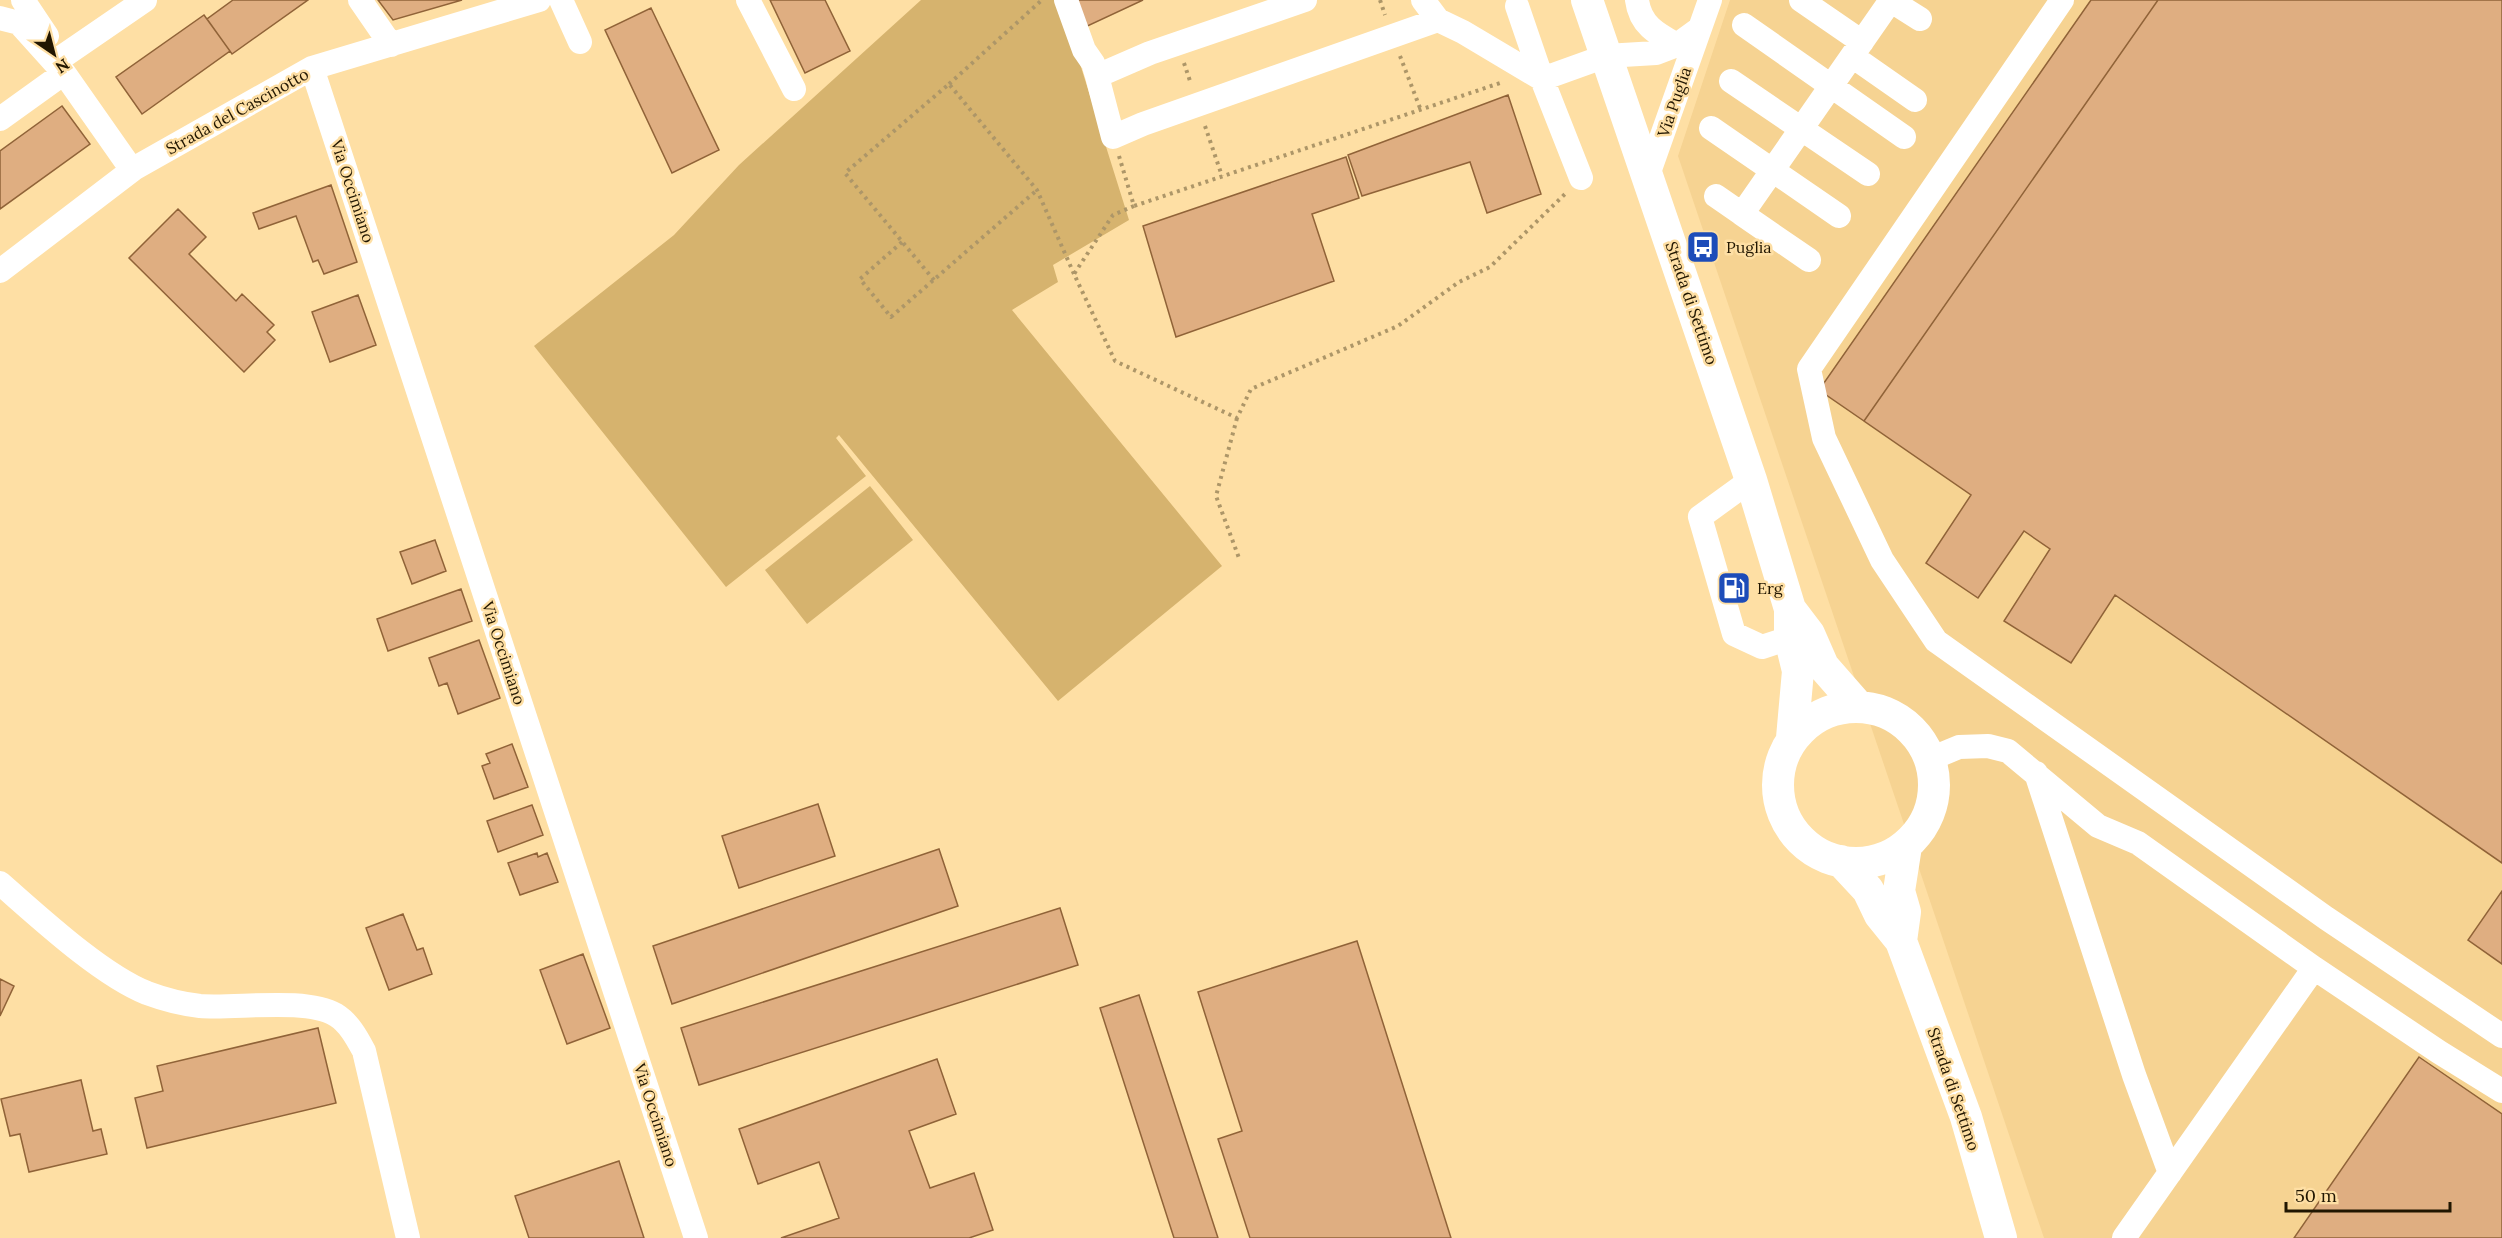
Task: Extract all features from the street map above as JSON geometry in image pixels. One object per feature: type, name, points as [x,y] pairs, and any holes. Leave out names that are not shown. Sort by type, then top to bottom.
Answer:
[{"type":"main road","name":"Strada di Settimo","points":[[1587,0],[1751,480],[1790,623],[1798,671],[1792,738]]},
{"type":"main road","name":"Strada di Settimo","points":[[1790,623],[1809,634],[1823,666],[1858,706]]},
{"type":"main road","points":[[1858,706],[1879,710],[1901,720],[1919,738],[1930,759],[1935,784],[1931,809],[1919,832],[1906,846],[1892,856],[1858,863],[1825,857],[1803,843],[1786,822],[1778,796],[1779,770],[1783,753],[1792,738],[1811,721],[1832,711],[1858,706]]},
{"type":"main road","name":"Strada di Settimo","points":[[1901,941],[1905,912],[1899,891],[1906,846]]},
{"type":"main road","name":"Strada di Settimo","points":[[1841,861],[1868,890],[1880,915],[1901,941],[1966,1117],[2001,1238]]},
{"type":"street","points":[[23,0],[63,65],[108,122],[134,169]]},
{"type":"street","points":[[0,119],[145,0]]},
{"type":"street","points":[[360,0],[392,45]]},
{"type":"street","name":"Strada del Cascinotto","points":[[0,271],[134,169],[312,69],[539,0]]},
{"type":"street","points":[[561,0],[580,42]]},
{"type":"street","points":[[748,0],[794,89]]},
{"type":"street","points":[[1066,0],[1084,50],[1097,76],[1113,137],[1143,124],[1438,20]]},
{"type":"street","points":[[1097,76],[1150,53],[1305,0]]},
{"type":"street","points":[[1423,0],[1438,20],[1542,78]]},
{"type":"street","name":"Via Puglia","points":[[1637,0],[1641,16],[1647,25],[1677,45]]},
{"type":"street","name":"Via Puglia","points":[[1648,175],[1710,0]]},
{"type":"street","points":[[1801,0],[1915,100]]},
{"type":"street","points":[[1742,214],[1891,0],[1920,19]]},
{"type":"street","points":[[2062,0],[1809,369],[1824,438],[1882,560],[1936,641],[2326,918],[2502,1036]]},
{"type":"street","points":[[1523,2],[1542,78],[1581,178]]},
{"type":"street","points":[[0,18],[19,23],[63,65]]},
{"type":"street","points":[[1744,25],[1904,136]]},
{"type":"street","name":"Via Puglia","points":[[1542,78],[1606,56],[1656,54],[1677,45],[1699,29]]},
{"type":"street","name":"Via Occimiano","points":[[312,69],[696,1238]]},
{"type":"street","points":[[1731,81],[1868,174]]},
{"type":"street","points":[[1711,128],[1839,216]]},
{"type":"street","points":[[1716,196],[1809,260]]},
{"type":"street","points":[[1751,480],[1700,517],[1734,634],[1761,647],[1790,623]]},
{"type":"street","points":[[1930,759],[1959,747],[1988,746],[2008,751],[2097,826],[2138,843],[2314,968],[2439,1052],[2502,1090]]},
{"type":"street","points":[[2036,773],[2133,1074],[2170,1173]]},
{"type":"street","points":[[0,884],[104,968],[145,992],[176,1002],[201,1006],[290,1006],[315,1008],[336,1015],[352,1030],[364,1051],[408,1238]]},
{"type":"street","points":[[2124,1238],[2314,968]]},
{"type":"path","points":[[934,280],[844,173],[949,84],[1042,0]]},
{"type":"path","points":[[1074,274],[1113,215],[1134,206],[1496,82],[1542,78]]},
{"type":"path","points":[[949,84],[1037,190],[1115,361],[1237,418]]},
{"type":"path","points":[[1113,137],[1134,206]]},
{"type":"path","points":[[1239,558],[1216,496],[1237,418],[1251,389],[1398,327],[1459,282],[1490,267],[1581,178]]},
{"type":"path","points":[[902,242],[860,279],[891,317],[1037,190]]},
{"type":"shaded area","points":[[921,0],[1060,0],[1129,220],[1053,265],[1058,282],[1012,310],[1222,566],[1058,701],[839,435],[836,438],[866,476],[726,587],[534,346],[674,235],[739,165]]},
{"type":"shaded area","points":[[1730,0],[2502,0],[2502,1238],[2044,1238],[1678,156]]},
{"type":"shaded area","points":[[870,486],[913,540],[807,624],[765,570]]},
{"type":"building","points":[[233,0],[308,0],[232,54],[207,19]]},
{"type":"building","points":[[378,0],[462,0],[393,20]]},
{"type":"building","points":[[770,0],[825,0],[850,51],[805,73]]},
{"type":"building","points":[[1071,0],[1143,0],[1081,29]]},
{"type":"building","points":[[2091,0],[2158,0],[1864,421],[1819,390]]},
{"type":"building","points":[[2158,0],[2502,0],[2502,863],[2115,595],[2071,663],[2004,621],[2050,549],[2024,531],[1978,598],[1926,563],[1971,495],[1864,421]]},
{"type":"building","points":[[651,8],[719,150],[672,173],[605,30]]},
{"type":"building","points":[[204,15],[230,51],[142,114],[116,77]]},
{"type":"building","points":[[1508,95],[1541,194],[1487,213],[1470,162],[1362,196],[1348,155]]},
{"type":"building","points":[[62,106],[90,144],[0,209],[0,151]]},
{"type":"building","points":[[1346,157],[1359,198],[1312,214],[1334,281],[1176,337],[1143,226]]},
{"type":"building","points":[[331,185],[357,262],[324,274],[318,260],[313,262],[296,216],[259,229],[253,213]]},
{"type":"building","points":[[178,209],[206,237],[189,254],[236,301],[242,294],[274,325],[267,332],[275,340],[244,372],[129,258]]},
{"type":"building","points":[[358,295],[376,345],[330,362],[312,312]]},
{"type":"building","points":[[435,540],[446,571],[412,584],[400,552]]},
{"type":"building","points":[[461,589],[472,621],[388,651],[377,619]]},
{"type":"building","points":[[479,640],[500,698],[458,714],[447,683],[439,686],[429,658]]},
{"type":"building","points":[[512,744],[528,787],[494,799],[482,766],[490,763],[486,754]]},
{"type":"building","points":[[818,804],[835,856],[739,888],[722,836]]},
{"type":"building","points":[[532,805],[543,835],[498,852],[487,821]]},
{"type":"building","points":[[939,849],[958,906],[672,1004],[653,946]]},
{"type":"building","points":[[537,853],[538,857],[547,853],[558,882],[520,895],[508,863]]},
{"type":"building","points":[[2502,891],[2502,964],[2468,940]]},
{"type":"building","points":[[1060,908],[1078,965],[699,1085],[681,1028]]},
{"type":"building","points":[[403,914],[417,950],[423,948],[432,974],[389,990],[366,928]]},
{"type":"building","points":[[1357,941],[1451,1238],[1250,1238],[1218,1139],[1242,1131],[1198,992]]},
{"type":"building","points":[[583,954],[610,1028],[567,1044],[540,970]]},
{"type":"building","points":[[0,979],[14,986],[0,1016]]},
{"type":"building","points":[[1139,995],[1218,1238],[1174,1238],[1100,1008]]},
{"type":"building","points":[[318,1028],[336,1103],[147,1148],[135,1098],[163,1091],[157,1066]]},
{"type":"building","points":[[2419,1057],[2502,1114],[2502,1238],[2294,1238]]},
{"type":"building","points":[[937,1059],[956,1114],[909,1131],[930,1188],[974,1173],[993,1230],[969,1238],[781,1238],[839,1218],[819,1162],[758,1184],[739,1129]]},
{"type":"building","points":[[81,1080],[93,1131],[101,1129],[107,1154],[29,1172],[20,1134],[10,1136],[1,1099]]},
{"type":"building","points":[[619,1161],[644,1238],[529,1238],[515,1196]]},
{"type":"place","name":"Puglia","points":[[1703,247]]},
{"type":"place","name":"Erg","points":[[1734,588]]}]
